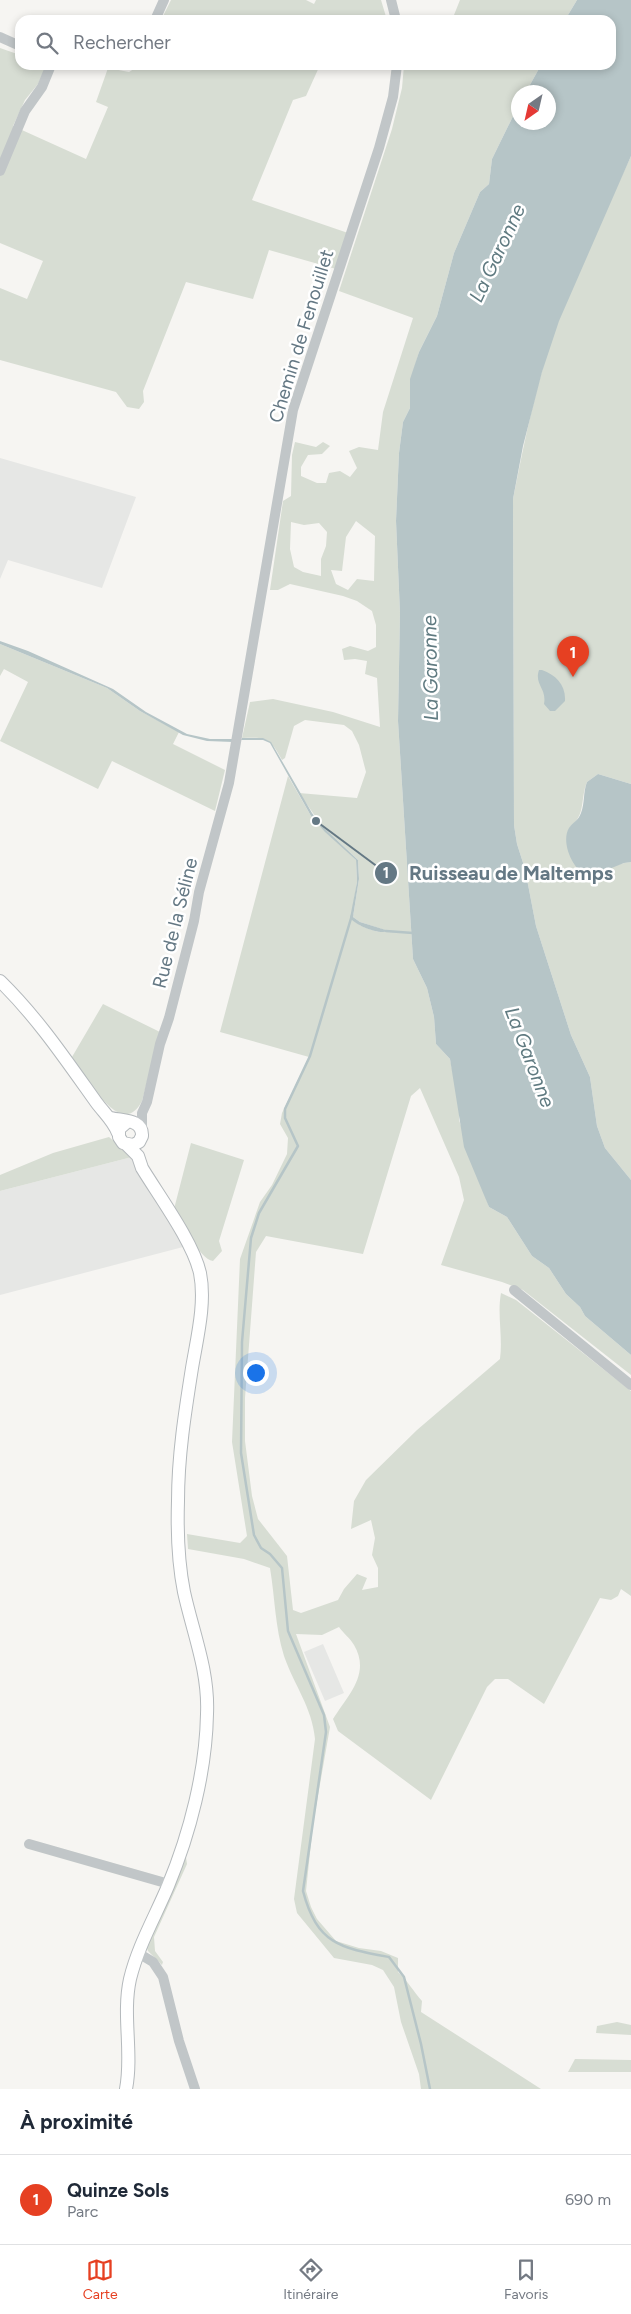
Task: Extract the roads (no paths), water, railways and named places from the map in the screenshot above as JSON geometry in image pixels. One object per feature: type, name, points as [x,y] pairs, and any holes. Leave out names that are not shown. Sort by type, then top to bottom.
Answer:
[{"type":"main road","points":[[0,981],[30,1014],[99,1106],[111,1118],[120,1140],[138,1156],[150,1182],[189,1245],[200,1272],[199,1320],[180,1449],[177,1545],[184,1593],[204,1669],[207,1716],[197,1791],[188,1826],[168,1884],[138,1953],[128,1996],[129,2065],[126,2089]]},
{"type":"main road","points":[[111,1118],[138,1124],[141,1134],[138,1156]]},
{"type":"main road","points":[[118,1133],[121,1126],[128,1122]]},
{"type":"main road","points":[[127,1145],[136,1144],[141,1134]]},
{"type":"street","points":[[157,15],[164,0]]},
{"type":"street","points":[[391,0],[395,15]]},
{"type":"street","points":[[0,37],[15,44]]},
{"type":"street","points":[[0,171],[25,111],[42,87],[50,70]]},
{"type":"street","name":"Chemin de Fenouillet","points":[[238,740],[293,410],[379,148],[393,97],[396,70]]},
{"type":"street","name":"Rue de la Séline","points":[[141,1134],[142,1113],[147,1102],[194,921],[197,901],[229,784],[238,740]]},
{"type":"street","points":[[128,1122],[142,1113]]},
{"type":"street","points":[[514,1290],[631,1386]]},
{"type":"street","points":[[28,1844],[168,1884]]},
{"type":"street","points":[[138,1953],[152,1962],[163,1978],[179,2041],[195,2089]]},
{"type":"water","name":"La Garonne","points":[[577,0],[631,0],[631,156],[559,321],[542,372],[523,446],[513,499],[514,825],[536,926],[571,1035],[590,1077],[597,1126],[605,1148],[631,1180],[631,1355],[585,1316],[580,1307],[566,1294],[549,1268],[532,1256],[507,1217],[489,1207],[464,1147],[450,1059],[436,1044],[434,1017],[427,988],[413,959],[398,721],[400,613],[396,521],[399,453],[403,422],[410,408],[410,379],[419,352],[437,316],[454,253],[480,192],[489,184],[492,159],[511,120],[511,130],[556,130],[556,85],[530,85],[538,70],[616,70],[616,15],[568,15]]},
{"type":"water","points":[[0,641],[28,651],[113,689],[146,712],[187,734],[210,739],[234,739],[233,742],[207,741],[183,735],[140,711],[107,688],[0,644]]},
{"type":"water","points":[[539,670],[547,672],[556,678],[564,690],[565,701],[555,711],[550,711],[544,704],[544,694],[538,679]]},
{"type":"water","points":[[242,738],[263,738],[271,742],[312,813],[322,826],[358,860],[359,879],[353,917],[360,922],[389,931],[380,932],[368,929],[350,918],[357,882],[356,860],[325,832],[311,816],[270,743],[263,740],[241,740]]},
{"type":"water","points":[[598,774],[631,784],[631,862],[589,877],[583,874],[574,863],[567,849],[566,841],[569,828],[581,813],[587,782]]},
{"type":"waterway","points":[[352,915],[310,1056],[285,1109],[285,1118],[298,1146],[259,1213],[251,1238],[242,1342],[241,1453],[254,1535],[261,1548],[270,1554],[282,1568],[288,1631],[324,1715],[326,1732],[303,1891],[315,1922],[323,1933],[333,1941],[344,1946],[389,1957],[404,1977],[430,2089]]},
{"type":"waterway","points":[[386,931],[413,933]]},
{"type":"place","name":"Quinze Sols","points":[[573,677]]},
{"type":"place","name":"Ruisseau de Maltemps","points":[[316,821]]}]
